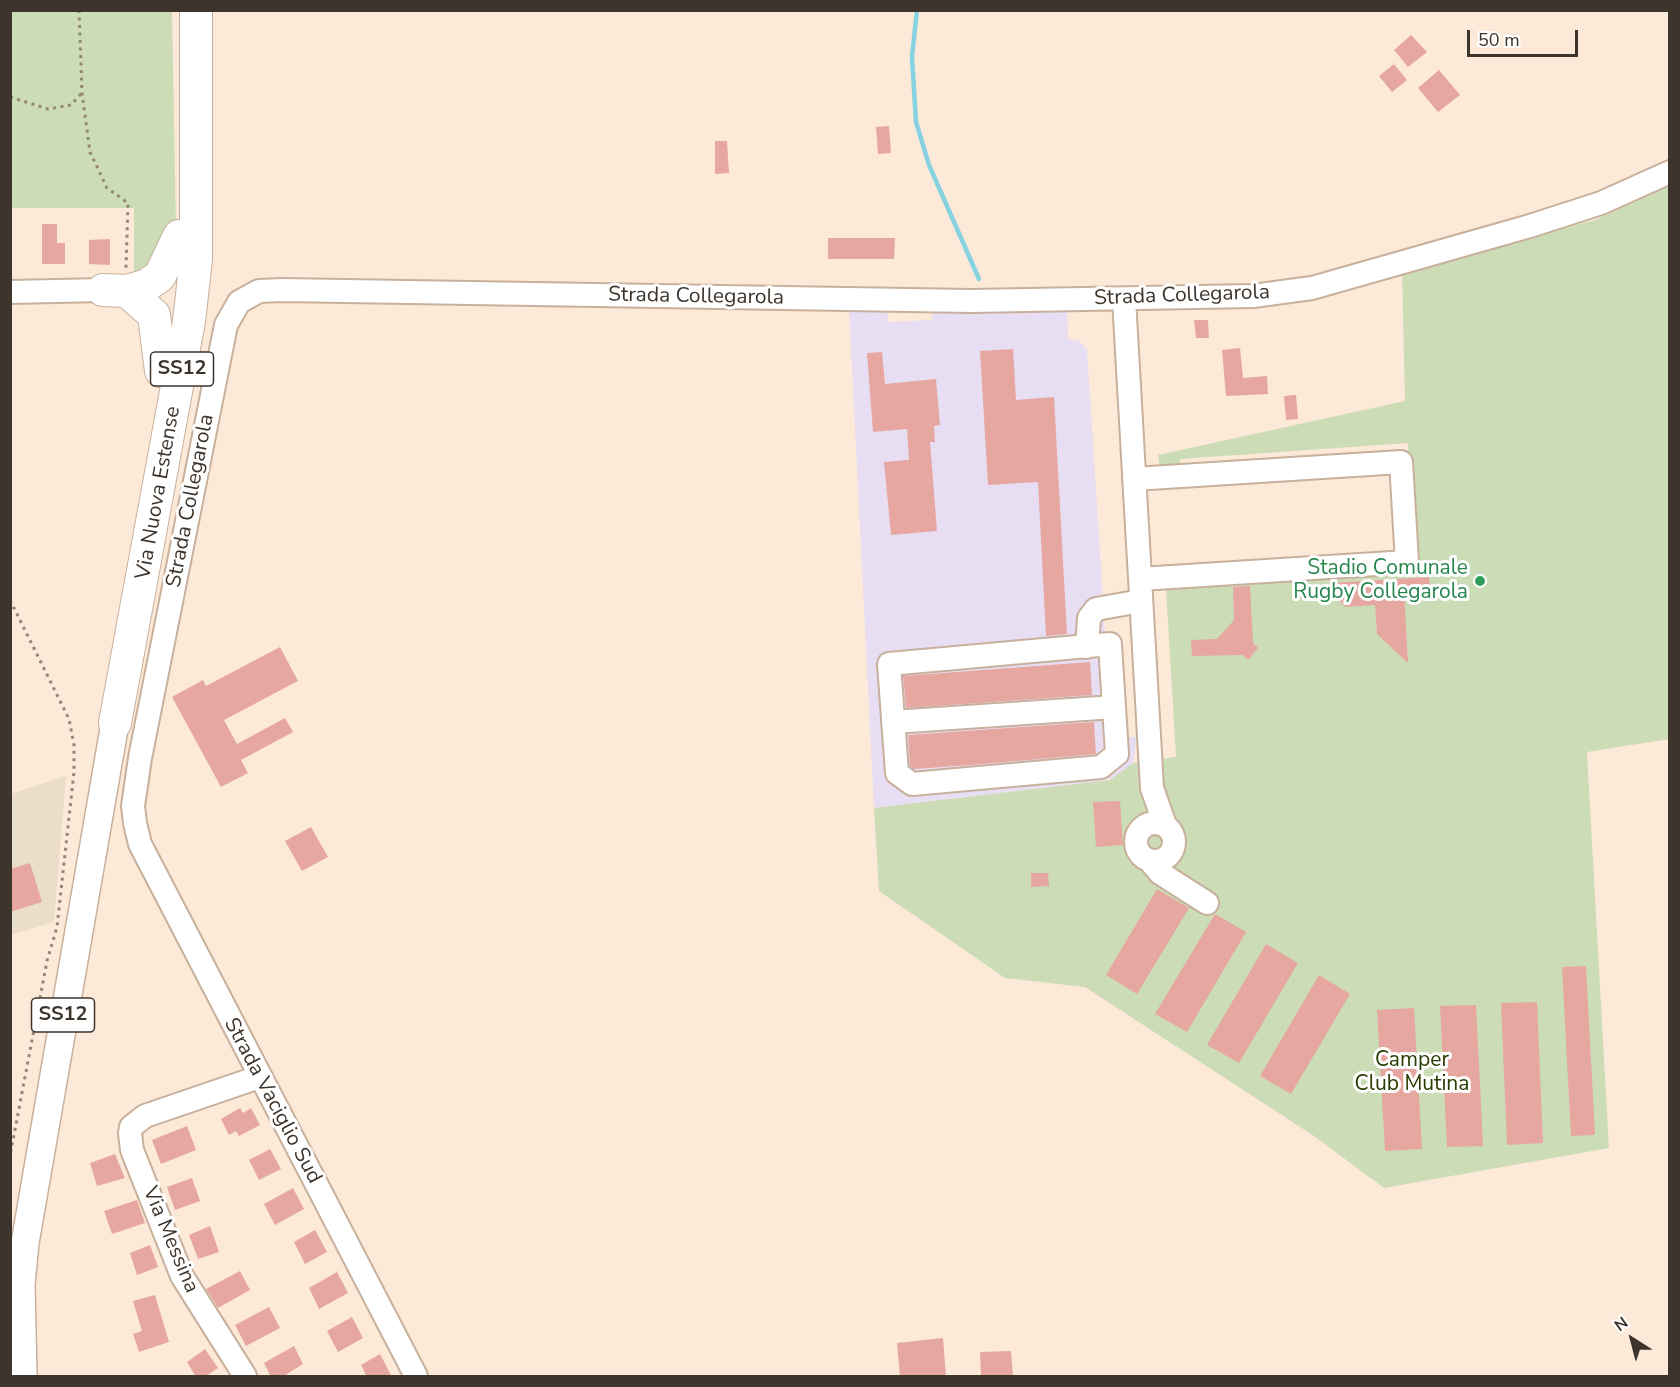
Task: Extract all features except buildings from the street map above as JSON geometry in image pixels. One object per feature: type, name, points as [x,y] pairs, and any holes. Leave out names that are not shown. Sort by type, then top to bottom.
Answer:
[{"type":"highway","name":"Via Nuova Estense","points":[[115,723],[179,236],[177,10]]},
{"type":"highway","name":"Via Nuova Estense","points":[[115,723],[189,321],[196,259],[196,10]]},
{"type":"highway","points":[[119,284],[147,285],[160,276],[179,236]]},
{"type":"highway","points":[[119,284],[154,315],[161,371]]},
{"type":"main road","name":"Via Nuova Estense","points":[[23,1377],[21,1308],[25,1243],[115,723]]},
{"type":"main road","name":"Via Nuova Estense","points":[[21,1308],[40,1377]]},
{"type":"street","name":"Strada Collegarola","points":[[135,823],[133,806],[140,758],[226,325],[239,302],[259,291],[971,301],[1253,296],[1312,288],[1567,214],[1601,203],[1670,172]]},
{"type":"street","points":[[10,292],[119,284]]},
{"type":"street","points":[[1124,298],[1152,788],[1165,825],[1173,833],[1175,845],[1170,856],[1162,861],[1149,860]]},
{"type":"street","points":[[1087,647],[1089,618],[1096,609],[1141,590],[1407,562],[1401,462],[1134,479]]},
{"type":"street","points":[[1110,644],[1114,707],[1117,754],[1101,767],[912,784],[897,772],[889,664],[1110,644]]},
{"type":"street","points":[[893,722],[1114,707]]},
{"type":"street","points":[[1152,788],[1136,842],[1138,851],[1160,873],[1207,903]]},
{"type":"street","name":"Strada Vaciglio Sud","points":[[135,823],[140,844],[416,1377]]},
{"type":"street","points":[[1139,831],[1145,825],[1156,823],[1165,825]]},
{"type":"street","name":"Via Messina","points":[[246,1377],[182,1276],[132,1150],[131,1127],[145,1116],[259,1077]]},
{"type":"path","points":[[79,10],[82,93],[90,152],[107,188],[128,203],[119,284]]},
{"type":"path","points":[[10,97],[48,109],[71,105],[82,93]]},
{"type":"path","points":[[10,600],[69,718],[74,745],[74,772],[57,927],[46,961],[10,1156]]},
{"type":"shaded area","points":[[887,307],[888,322],[932,320],[933,310],[1067,307],[1068,339],[1078,340],[1087,349],[1105,633],[1119,632],[1127,737],[1137,737],[1133,763],[1119,776],[1101,781],[874,808],[849,308]]},
{"type":"shaded area","points":[[66,776],[54,922],[11,935],[11,794]]},
{"type":"green space","points":[[10,11],[172,11],[176,228],[161,266],[134,277],[134,208],[11,208]]},
{"type":"green space","name":"Stadio Comunale Rugby Collegarola","points":[[1669,186],[1669,739],[1587,752],[1609,1148],[1384,1188],[1314,1136],[1085,987],[1005,978],[879,891],[874,808],[1110,780],[1133,763],[1176,757],[1166,588],[1415,574],[1408,443],[1180,459],[1180,470],[1160,471],[1158,455],[1405,401],[1402,269],[1595,220]]},
{"type":"waterway","points":[[917,10],[912,57],[916,122],[929,165],[979,279]]},
{"type":"place","name":"Stadio Comunale Rugby Collegarola","points":[[1480,581]]},
{"type":"park label","name":"Camper Club Mutina","points":[[1412,1073]]}]
